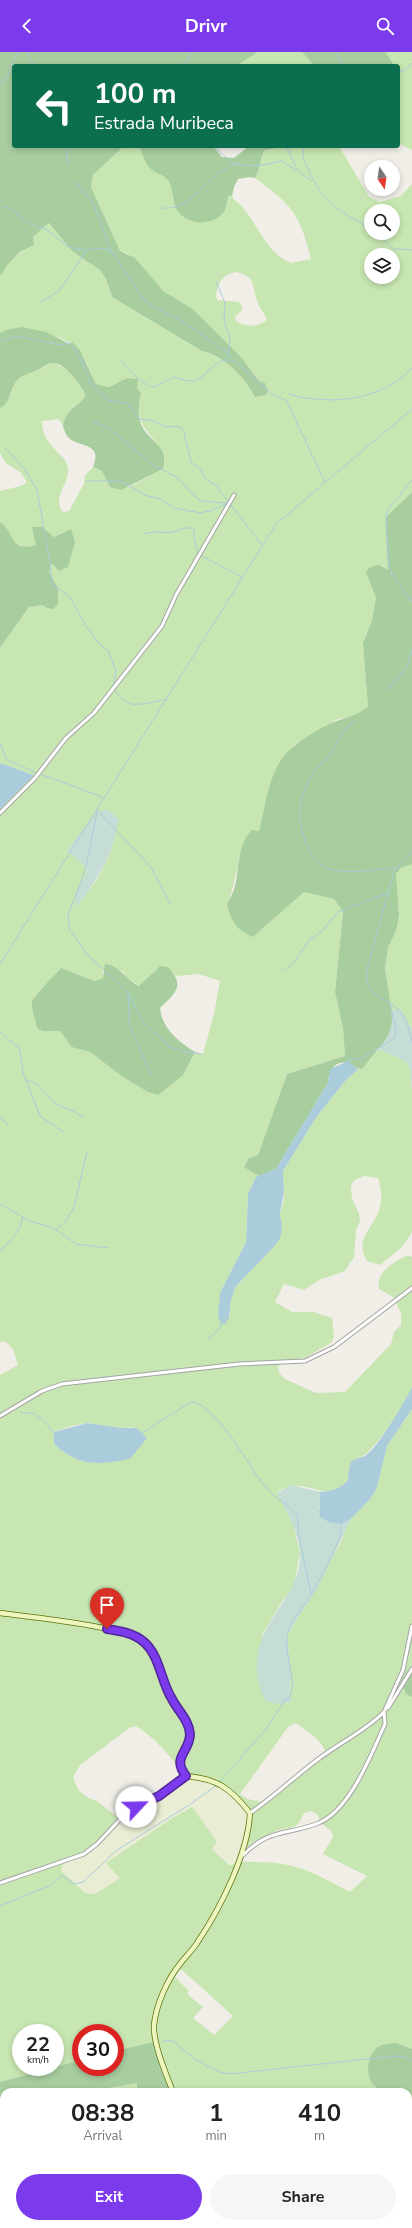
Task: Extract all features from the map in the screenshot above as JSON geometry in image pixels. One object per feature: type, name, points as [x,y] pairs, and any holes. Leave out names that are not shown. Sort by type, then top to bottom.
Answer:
[{"type":"street","points":[[0,813],[35,778],[66,738],[84,723],[104,702],[162,626],[176,595],[234,495]]},
{"type":"street","points":[[0,1416],[42,1391],[62,1384],[239,1364],[305,1361],[334,1347],[412,1288]]},
{"type":"street","points":[[0,1612],[116,1630],[136,1637],[145,1643],[154,1656],[170,1698],[187,1723],[190,1738],[180,1760],[181,1768],[186,1776]]},
{"type":"street","points":[[239,1859],[264,1838],[316,1824],[325,1820],[342,1806],[385,1724],[384,1712],[403,1670],[412,1626]]},
{"type":"street","points":[[172,2088],[162,2062],[154,2031],[158,2008],[175,1970],[197,1943],[220,1906],[247,1837],[250,1813],[318,1759],[364,1731],[394,1701],[412,1669]]},
{"type":"street","points":[[0,1883],[84,1854],[97,1844],[125,1814],[159,1796],[186,1776],[203,1778],[220,1783],[250,1813]]},
{"type":"green space","points":[[0,52],[258,52],[239,64],[12,64],[12,148],[122,148],[93,175],[91,187],[120,251],[135,258],[163,291],[191,308],[201,317],[240,356],[259,381],[265,383],[268,391],[265,395],[255,397],[251,389],[226,362],[218,357],[202,351],[112,297],[106,279],[100,270],[73,252],[49,223],[33,237],[34,245],[20,252],[8,264],[0,276]]},
{"type":"green space","points":[[258,52],[302,52],[312,64],[239,64]]},
{"type":"green space","points":[[302,52],[386,52],[393,64],[312,64]]},
{"type":"green space","points":[[386,52],[412,52],[412,150],[400,144],[400,64],[393,64]]},
{"type":"green space","points":[[122,148],[140,148],[148,166],[167,178],[171,185],[178,211],[187,219],[225,210],[229,195],[232,196],[249,216],[273,251],[281,258],[291,263],[311,259],[303,231],[293,212],[268,187],[255,178],[265,150],[278,148],[340,148],[364,188],[364,196],[368,196],[380,202],[401,196],[412,184],[412,492],[385,518],[388,570],[366,572],[376,598],[372,620],[363,643],[368,707],[358,715],[338,719],[294,745],[275,770],[259,831],[252,830],[247,836],[227,904],[253,937],[304,892],[334,899],[343,912],[335,992],[343,1028],[345,1056],[287,1074],[258,1155],[249,1158],[244,1166],[259,1176],[256,1177],[248,1194],[246,1242],[220,1293],[229,1318],[231,1299],[236,1286],[272,1249],[282,1227],[280,1214],[284,1200],[283,1171],[317,1116],[346,1080],[358,1069],[362,1069],[379,1049],[407,1062],[410,1069],[412,1089],[412,1232],[403,1246],[380,1265],[367,1261],[362,1248],[363,1242],[364,1237],[379,1211],[381,1201],[380,1187],[378,1178],[364,1176],[353,1181],[351,1188],[352,1198],[359,1214],[360,1221],[356,1230],[354,1257],[345,1271],[319,1280],[304,1290],[284,1284],[275,1302],[292,1312],[314,1312],[332,1318],[334,1336],[332,1342],[307,1357],[281,1364],[278,1367],[279,1373],[285,1379],[316,1393],[345,1392],[391,1344],[394,1332],[401,1325],[401,1313],[393,1297],[379,1289],[379,1283],[383,1272],[392,1264],[408,1255],[412,1257],[412,1387],[387,1429],[367,1453],[352,1462],[349,1469],[348,1480],[341,1487],[334,1490],[321,1491],[307,1487],[292,1486],[286,1487],[277,1492],[293,1524],[300,1553],[294,1586],[281,1603],[262,1635],[289,1694],[291,1678],[287,1636],[335,1553],[343,1538],[345,1528],[351,1519],[371,1498],[377,1487],[387,1446],[412,1409],[412,1666],[407,1671],[406,1694],[412,1697],[412,2049],[396,2043],[379,2047],[386,2088],[169,2088],[153,2042],[124,2049],[124,2024],[72,2024],[72,2062],[64,2065],[64,2024],[12,2024],[12,2076],[22,2076],[0,2082],[0,1375],[18,1365],[13,1349],[5,1341],[0,1342],[0,809],[34,775],[0,763],[0,648],[29,607],[42,605],[47,608],[58,588],[49,572],[51,562],[56,569],[74,548],[66,531],[54,537],[33,527],[36,545],[25,547],[15,544],[0,522],[0,491],[21,486],[27,482],[21,473],[6,463],[0,453],[0,408],[10,396],[14,383],[22,375],[40,370],[50,363],[54,363],[69,370],[86,395],[83,400],[67,415],[63,426],[59,419],[42,421],[43,430],[46,437],[63,458],[68,468],[68,474],[59,501],[63,512],[69,511],[84,484],[85,475],[93,467],[102,471],[110,487],[129,487],[163,469],[165,461],[161,451],[146,430],[139,415],[141,393],[127,378],[109,387],[96,384],[80,351],[74,345],[65,340],[30,331],[18,330],[0,333],[0,276],[6,266],[14,258],[34,245],[33,237],[49,223],[73,252],[100,270],[106,279],[112,297],[202,351],[218,357],[226,362],[251,389],[255,397],[259,381],[240,356],[201,317],[163,291],[127,253],[120,251],[91,187],[93,175]],"holes":[[[236,272],[248,277],[253,283],[258,303],[267,320],[252,326],[244,325],[236,321],[235,317],[243,309],[239,302],[217,300],[216,296],[219,283],[224,277]],[[119,819],[106,862],[93,885],[77,905],[76,891],[87,873],[86,867]],[[61,968],[95,981],[103,978],[103,970],[123,971],[127,978],[140,986],[156,969],[173,972],[176,976],[199,974],[220,981],[214,1014],[203,1054],[195,1052],[183,1075],[148,1092],[123,1077],[90,1052],[72,1046],[60,1031],[43,1031],[33,1009],[33,1002],[39,990]],[[87,1423],[121,1428],[133,1427],[142,1442],[130,1458],[98,1463],[72,1457],[54,1444],[54,1432],[71,1426]],[[296,1723],[318,1740],[324,1748],[325,1753],[301,1770],[263,1802],[247,1799],[240,1794],[288,1727]],[[136,1726],[164,1750],[176,1765],[183,1779],[198,1778],[232,1793],[249,1816],[242,1851],[257,1840],[278,1830],[294,1827],[299,1823],[304,1813],[311,1811],[317,1814],[321,1823],[332,1832],[333,1837],[323,1854],[367,1876],[350,1892],[306,1870],[284,1864],[243,1862],[230,1866],[212,1849],[217,1842],[192,1807],[171,1819],[106,1863],[120,1878],[95,1894],[85,1893],[62,1872],[61,1867],[67,1862],[93,1849],[105,1836],[117,1817],[97,1801],[88,1798],[79,1791],[73,1778],[80,1765],[129,1728]],[[181,1969],[233,2016],[214,2035],[193,2018],[203,2007],[187,1994],[189,1991],[175,1977]]]},
{"type":"green space","points":[[140,148],[215,148],[222,157],[234,158],[246,148],[278,148],[265,150],[255,178],[250,177],[238,179],[232,196],[229,195],[225,210],[220,216],[208,222],[194,222],[182,215],[177,210],[168,180],[153,170],[145,162]]},
{"type":"green space","points":[[22,327],[46,332],[70,344],[72,342],[80,350],[96,384],[109,387],[127,378],[138,379],[137,388],[141,393],[139,417],[144,430],[164,454],[163,469],[121,490],[110,487],[102,471],[93,467],[95,453],[93,449],[69,438],[65,431],[63,426],[67,415],[83,400],[86,395],[72,374],[57,363],[48,364],[20,378],[13,386],[4,406],[0,408],[0,333],[6,330]]},
{"type":"green space","points":[[412,492],[412,864],[401,868],[396,874],[399,914],[397,928],[388,948],[385,968],[393,1022],[389,1036],[362,1069],[345,1063],[334,1066],[328,1083],[276,1169],[259,1176],[244,1167],[249,1158],[258,1155],[287,1074],[345,1056],[343,1028],[335,992],[343,912],[334,899],[304,892],[253,937],[236,925],[230,916],[227,904],[235,887],[244,841],[252,830],[259,831],[270,785],[275,771],[284,756],[312,733],[327,725],[358,713],[368,707],[363,643],[372,620],[376,598],[366,572],[370,567],[379,565],[388,570],[385,518]]},
{"type":"green space","points":[[0,522],[9,532],[14,541],[21,546],[27,547],[36,545],[32,527],[42,527],[54,537],[71,529],[75,542],[68,567],[59,571],[51,563],[49,572],[58,588],[58,604],[53,609],[42,605],[29,607],[0,648]]},
{"type":"green space","points":[[106,809],[119,819],[112,847],[105,864],[85,896],[76,906],[76,891],[87,873],[86,867],[67,851],[95,813]]},
{"type":"green space","points":[[412,864],[412,1030],[404,1015],[395,1009],[391,1010],[385,968],[388,948],[397,928],[399,914],[396,874],[401,868]]},
{"type":"green space","points":[[105,964],[115,967],[139,986],[160,966],[168,967],[176,979],[176,989],[170,998],[160,1008],[161,1015],[167,1028],[172,1034],[195,1052],[183,1075],[158,1095],[148,1092],[123,1077],[90,1052],[72,1047],[60,1031],[43,1031],[37,1028],[32,1008],[33,999],[61,968],[95,981],[103,978]]},
{"type":"green space","points":[[391,1010],[401,1010],[412,1030],[412,1089],[410,1069],[407,1062],[379,1049],[386,1040],[390,1031],[392,1021]]},
{"type":"green space","points":[[291,1485],[320,1492],[321,1502],[318,1508],[341,1524],[351,1519],[318,1588],[287,1636],[291,1678],[289,1694],[292,1700],[279,1704],[266,1701],[262,1694],[257,1669],[258,1652],[263,1637],[270,1622],[287,1596],[299,1568],[300,1552],[297,1536],[277,1493]]},
{"type":"green space","points":[[412,1666],[412,1697],[406,1694],[401,1682],[407,1671]]},
{"type":"green space","points":[[198,1778],[232,1793],[249,1815],[242,1851],[236,1862],[230,1866],[212,1849],[107,1864],[120,1878],[95,1894],[85,1893],[62,1872],[61,1867],[65,1862],[108,1833],[117,1817],[121,1820],[152,1808],[155,1798],[162,1793],[173,1789],[180,1784],[183,1779]]},
{"type":"green space","points":[[153,2042],[169,2088],[137,2088],[137,2083],[109,2088],[0,2088],[0,2082],[22,2076],[64,2076],[64,2065],[72,2062],[72,2076],[124,2076],[124,2049]]},
{"type":"green space","points":[[389,2043],[396,2043],[412,2049],[412,2088],[377,2088],[370,2079],[368,2068],[371,2056],[378,2047]]},
{"type":"green space","points":[[137,2083],[137,2088],[109,2088]]},
{"type":"water","points":[[0,763],[34,775],[0,809]]},
{"type":"water","points":[[348,1061],[358,1069],[346,1080],[317,1116],[283,1171],[284,1192],[280,1214],[282,1227],[280,1238],[272,1249],[236,1286],[231,1299],[229,1318],[225,1324],[221,1324],[218,1316],[220,1293],[246,1242],[248,1194],[256,1177],[276,1169],[328,1083],[330,1069]]},
{"type":"water","points":[[412,1387],[412,1409],[387,1446],[377,1487],[371,1498],[351,1519],[341,1524],[329,1522],[320,1517],[320,1492],[336,1489],[348,1480],[351,1462],[365,1456],[377,1444]]},
{"type":"water","points":[[87,1423],[121,1428],[137,1428],[147,1438],[130,1459],[98,1463],[72,1457],[54,1444],[54,1432]]},
{"type":"waterway","points":[[13,64],[18,52]]},
{"type":"waterway","points":[[27,52],[33,64]]},
{"type":"waterway","points":[[183,64],[188,60],[190,52]]},
{"type":"waterway","points":[[335,52],[342,64]]},
{"type":"waterway","points":[[400,71],[404,71],[412,63]]},
{"type":"waterway","points":[[0,84],[6,79],[12,66]]},
{"type":"waterway","points":[[67,148],[67,164]]},
{"type":"waterway","points":[[216,148],[233,164],[257,166],[282,161],[311,180]]},
{"type":"waterway","points":[[287,148],[297,169]]},
{"type":"waterway","points":[[304,148],[303,152],[304,161],[321,192],[337,208],[364,225]]},
{"type":"waterway","points":[[163,208],[171,208],[184,203],[217,175],[233,164]]},
{"type":"waterway","points":[[74,181],[93,203],[111,251],[144,300],[154,307],[182,321],[225,351],[234,361],[272,394],[286,400],[325,482]]},
{"type":"waterway","points":[[2,206],[12,209],[27,223],[46,229],[68,247],[86,250],[102,248],[111,251]]},
{"type":"waterway","points":[[383,240],[394,249],[412,250]]},
{"type":"waterway","points":[[41,302],[59,291],[86,251]]},
{"type":"waterway","points":[[216,281],[225,303],[224,321],[230,339],[228,354]]},
{"type":"waterway","points":[[0,341],[18,336],[59,345],[70,343],[82,361],[90,383],[108,400],[128,404],[139,419],[154,421],[166,427],[177,426],[181,428],[184,433],[191,462],[200,469],[206,479],[216,486],[262,545]]},
{"type":"waterway","points":[[120,359],[130,372],[140,380],[154,387],[174,377],[187,381],[193,381],[201,378],[218,363],[227,360],[233,361]]},
{"type":"waterway","points":[[289,394],[321,400],[354,398],[385,388],[412,368]]},
{"type":"waterway","points":[[0,964],[276,524],[412,409]]},
{"type":"waterway","points":[[94,422],[110,429],[154,466],[177,477],[194,496],[202,501],[227,503]]},
{"type":"waterway","points":[[5,448],[24,468],[37,490],[50,562],[52,584],[70,597],[87,628],[101,646],[108,650],[116,671],[114,685]]},
{"type":"waterway","points":[[412,480],[390,507],[386,515],[389,567],[393,576],[412,602]]},
{"type":"waterway","points":[[86,481],[121,481],[145,495],[160,499],[175,508],[200,513],[210,511],[228,503]]},
{"type":"waterway","points":[[143,534],[151,532],[166,533],[185,528],[194,529],[194,539],[198,553]]},
{"type":"waterway","points":[[200,555],[242,577]]},
{"type":"waterway","points":[[386,691],[406,669],[412,651]]},
{"type":"waterway","points":[[115,688],[119,696],[130,704],[144,704],[167,699]]},
{"type":"waterway","points":[[355,721],[346,728],[330,755],[317,768],[308,783],[301,801],[300,811],[303,834],[312,855],[319,863],[327,868],[343,872],[396,868]]},
{"type":"waterway","points":[[0,743],[7,760],[37,773]]},
{"type":"waterway","points":[[40,774],[105,798]]},
{"type":"waterway","points":[[97,810],[150,866],[170,903]]},
{"type":"waterway","points":[[97,812],[85,871],[68,915],[70,931],[88,955],[128,993],[143,1022],[170,1047],[182,1051],[202,1054]]},
{"type":"waterway","points":[[412,851],[394,871],[366,973],[369,988],[377,996],[393,1005],[402,1014],[408,1025],[412,1042]]},
{"type":"waterway","points":[[285,969],[292,965],[309,940],[321,932],[338,912],[388,893]]},
{"type":"waterway","points":[[128,994],[130,1027],[151,1074]]},
{"type":"waterway","points":[[347,1061],[351,1059],[360,1059],[395,1038],[396,1030],[390,1004]]},
{"type":"waterway","points":[[0,1032],[20,1049],[23,1073],[40,1116],[65,1133]]},
{"type":"waterway","points":[[25,1079],[38,1085],[54,1103],[85,1117]]},
{"type":"waterway","points":[[0,1118],[9,1125]]},
{"type":"waterway","points":[[57,1229],[66,1221],[74,1207],[87,1152]]},
{"type":"waterway","points":[[0,1204],[30,1221],[55,1229],[76,1244],[108,1248]]},
{"type":"waterway","points":[[0,1250],[15,1235],[20,1227],[23,1217]]},
{"type":"waterway","points":[[208,1338],[217,1332],[222,1323]]},
{"type":"waterway","points":[[142,1433],[191,1402],[201,1405],[211,1413],[222,1425],[267,1489],[297,1515],[299,1536],[311,1594]]},
{"type":"waterway","points":[[21,1413],[37,1415],[54,1433]]},
{"type":"waterway","points":[[219,1783],[266,1729],[284,1701],[290,1697],[293,1685],[287,1649],[287,1636],[291,1624],[311,1595],[340,1538],[342,1521]]},
{"type":"waterway","points":[[0,1906],[49,1886],[62,1876],[75,1884],[83,1882],[117,1850],[189,1805],[217,1785]]},
{"type":"waterway","points":[[163,2041],[172,2040],[184,2051],[206,2066],[230,2074],[395,2056],[404,2057],[412,2061]]},
{"type":"route","points":[[107,1629],[127,1633],[136,1637],[145,1643],[150,1649],[157,1663],[167,1691],[184,1717],[190,1733],[190,1738],[180,1760],[181,1768],[186,1776],[151,1801],[136,1807]]}]
